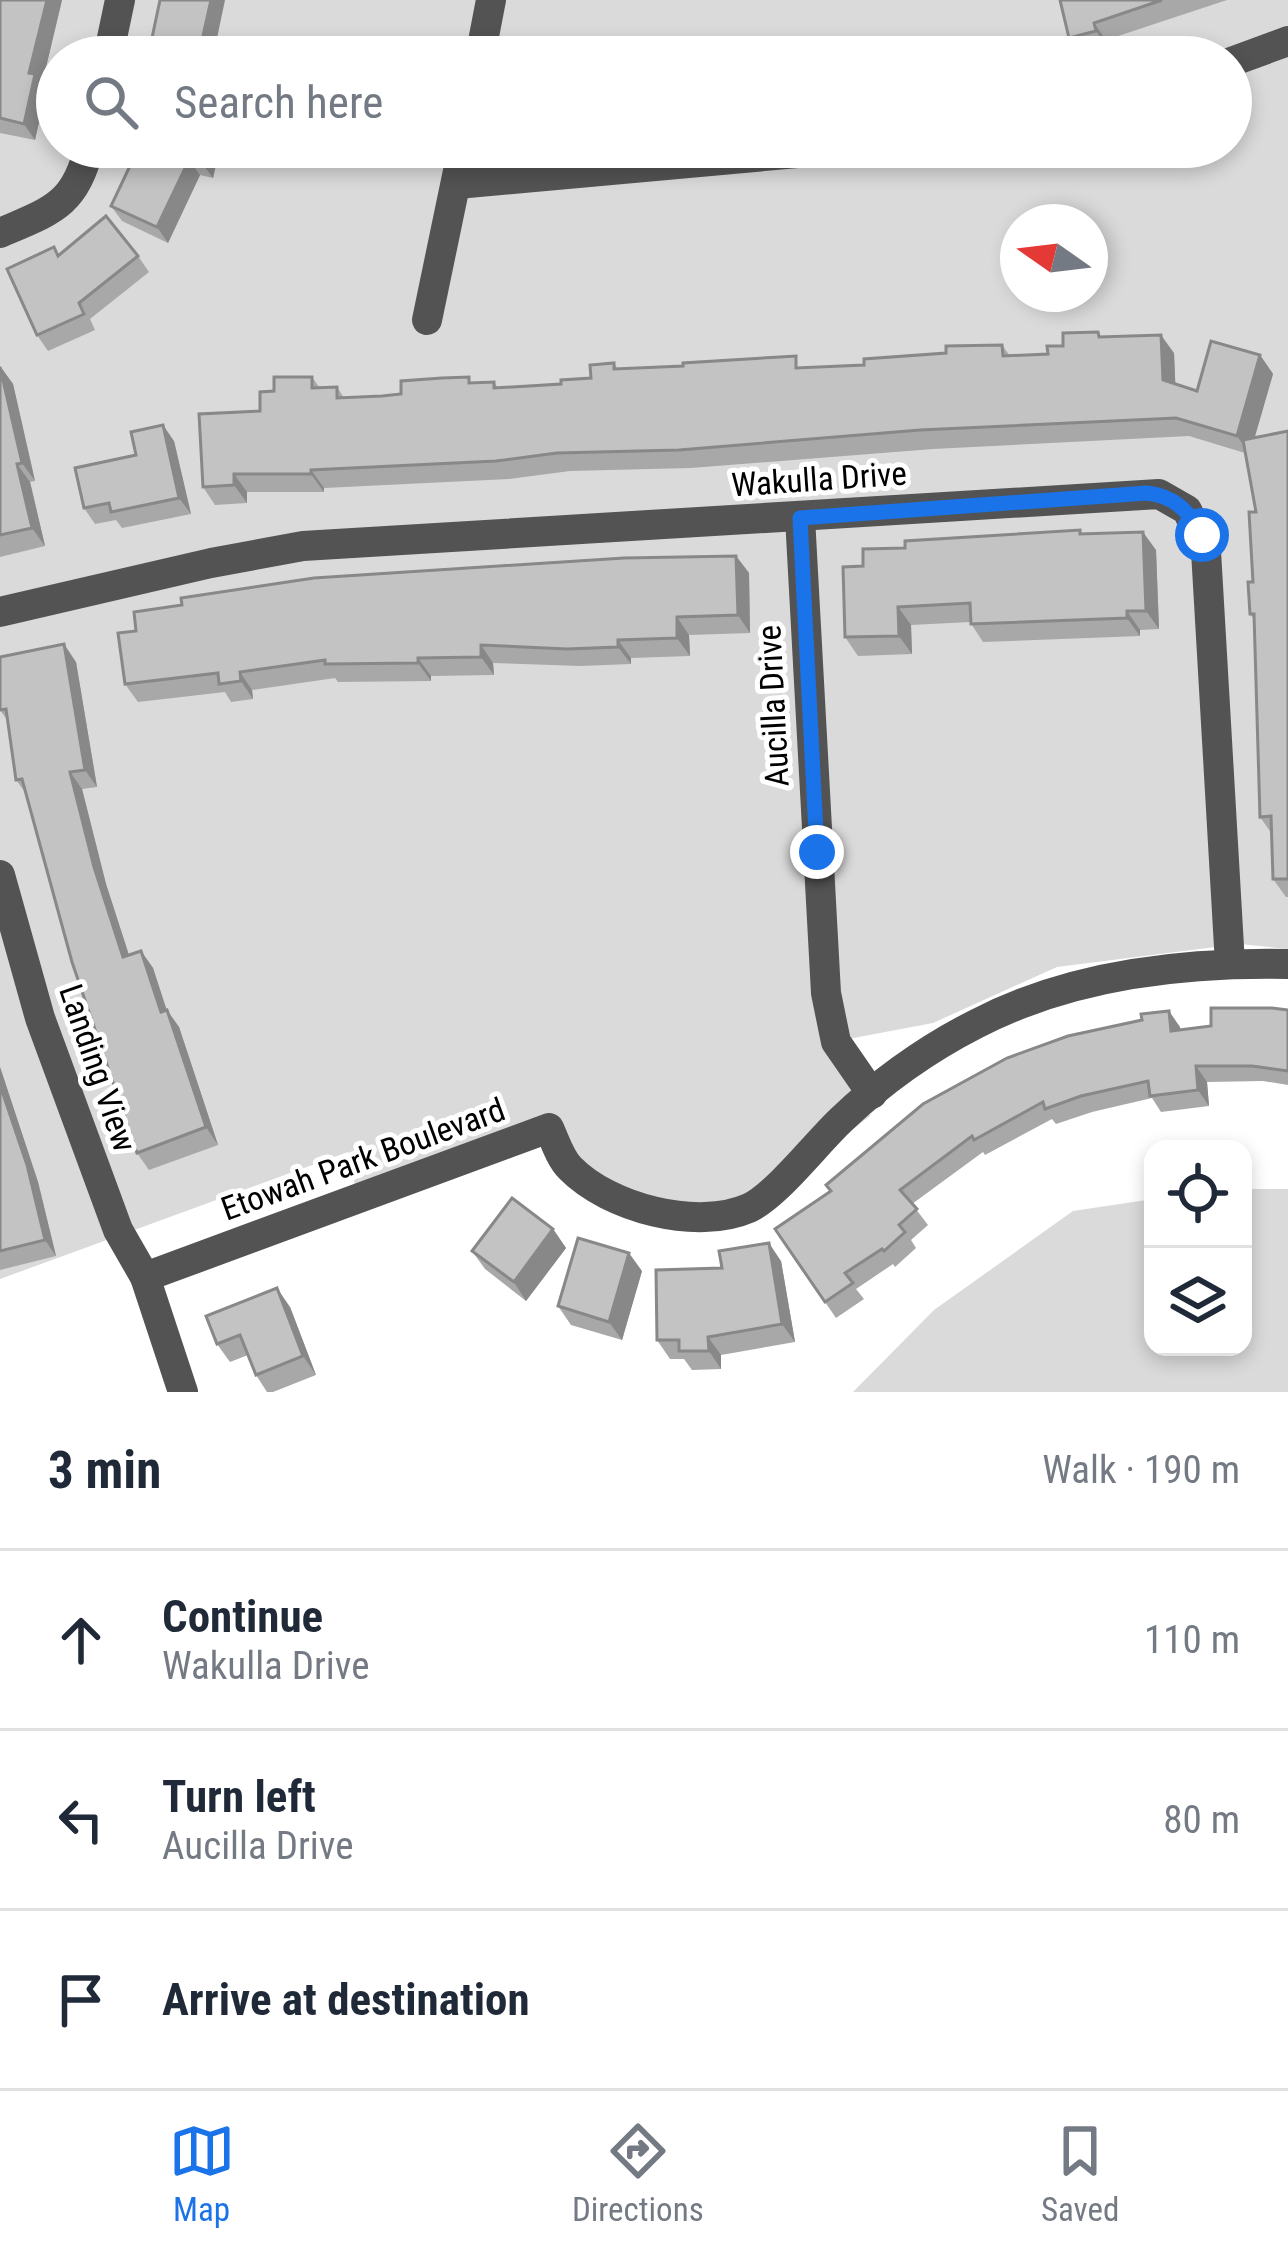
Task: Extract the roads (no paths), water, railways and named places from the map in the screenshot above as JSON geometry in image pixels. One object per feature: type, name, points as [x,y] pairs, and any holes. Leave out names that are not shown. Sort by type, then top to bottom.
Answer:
[{"type":"street","points":[[111,36],[119,0]]},
{"type":"street","points":[[484,36],[490,0]]},
{"type":"street","points":[[1252,54],[1288,41]]},
{"type":"street","points":[[0,232],[51,212],[81,181],[84,168]]},
{"type":"street","points":[[427,320],[460,168]]},
{"type":"street","points":[[457,184],[633,168]]},
{"type":"street","name":"Wakulla Drive","points":[[0,612],[303,546],[1147,493],[1167,497],[1187,511],[1206,551],[1230,964]]},
{"type":"street","name":"Aucilla Drive","points":[[800,518],[826,994],[836,1042],[872,1094]]},
{"type":"street","name":"Landing View","points":[[0,875],[40,1018],[118,1230],[145,1277],[184,1392]]},
{"type":"street","name":"Etowah Park Boulevard","points":[[145,1277],[549,1128],[567,1166],[599,1193],[644,1210],[700,1217],[750,1208],[910,1063],[979,1023],[1048,994],[1178,968],[1288,964]]}]
